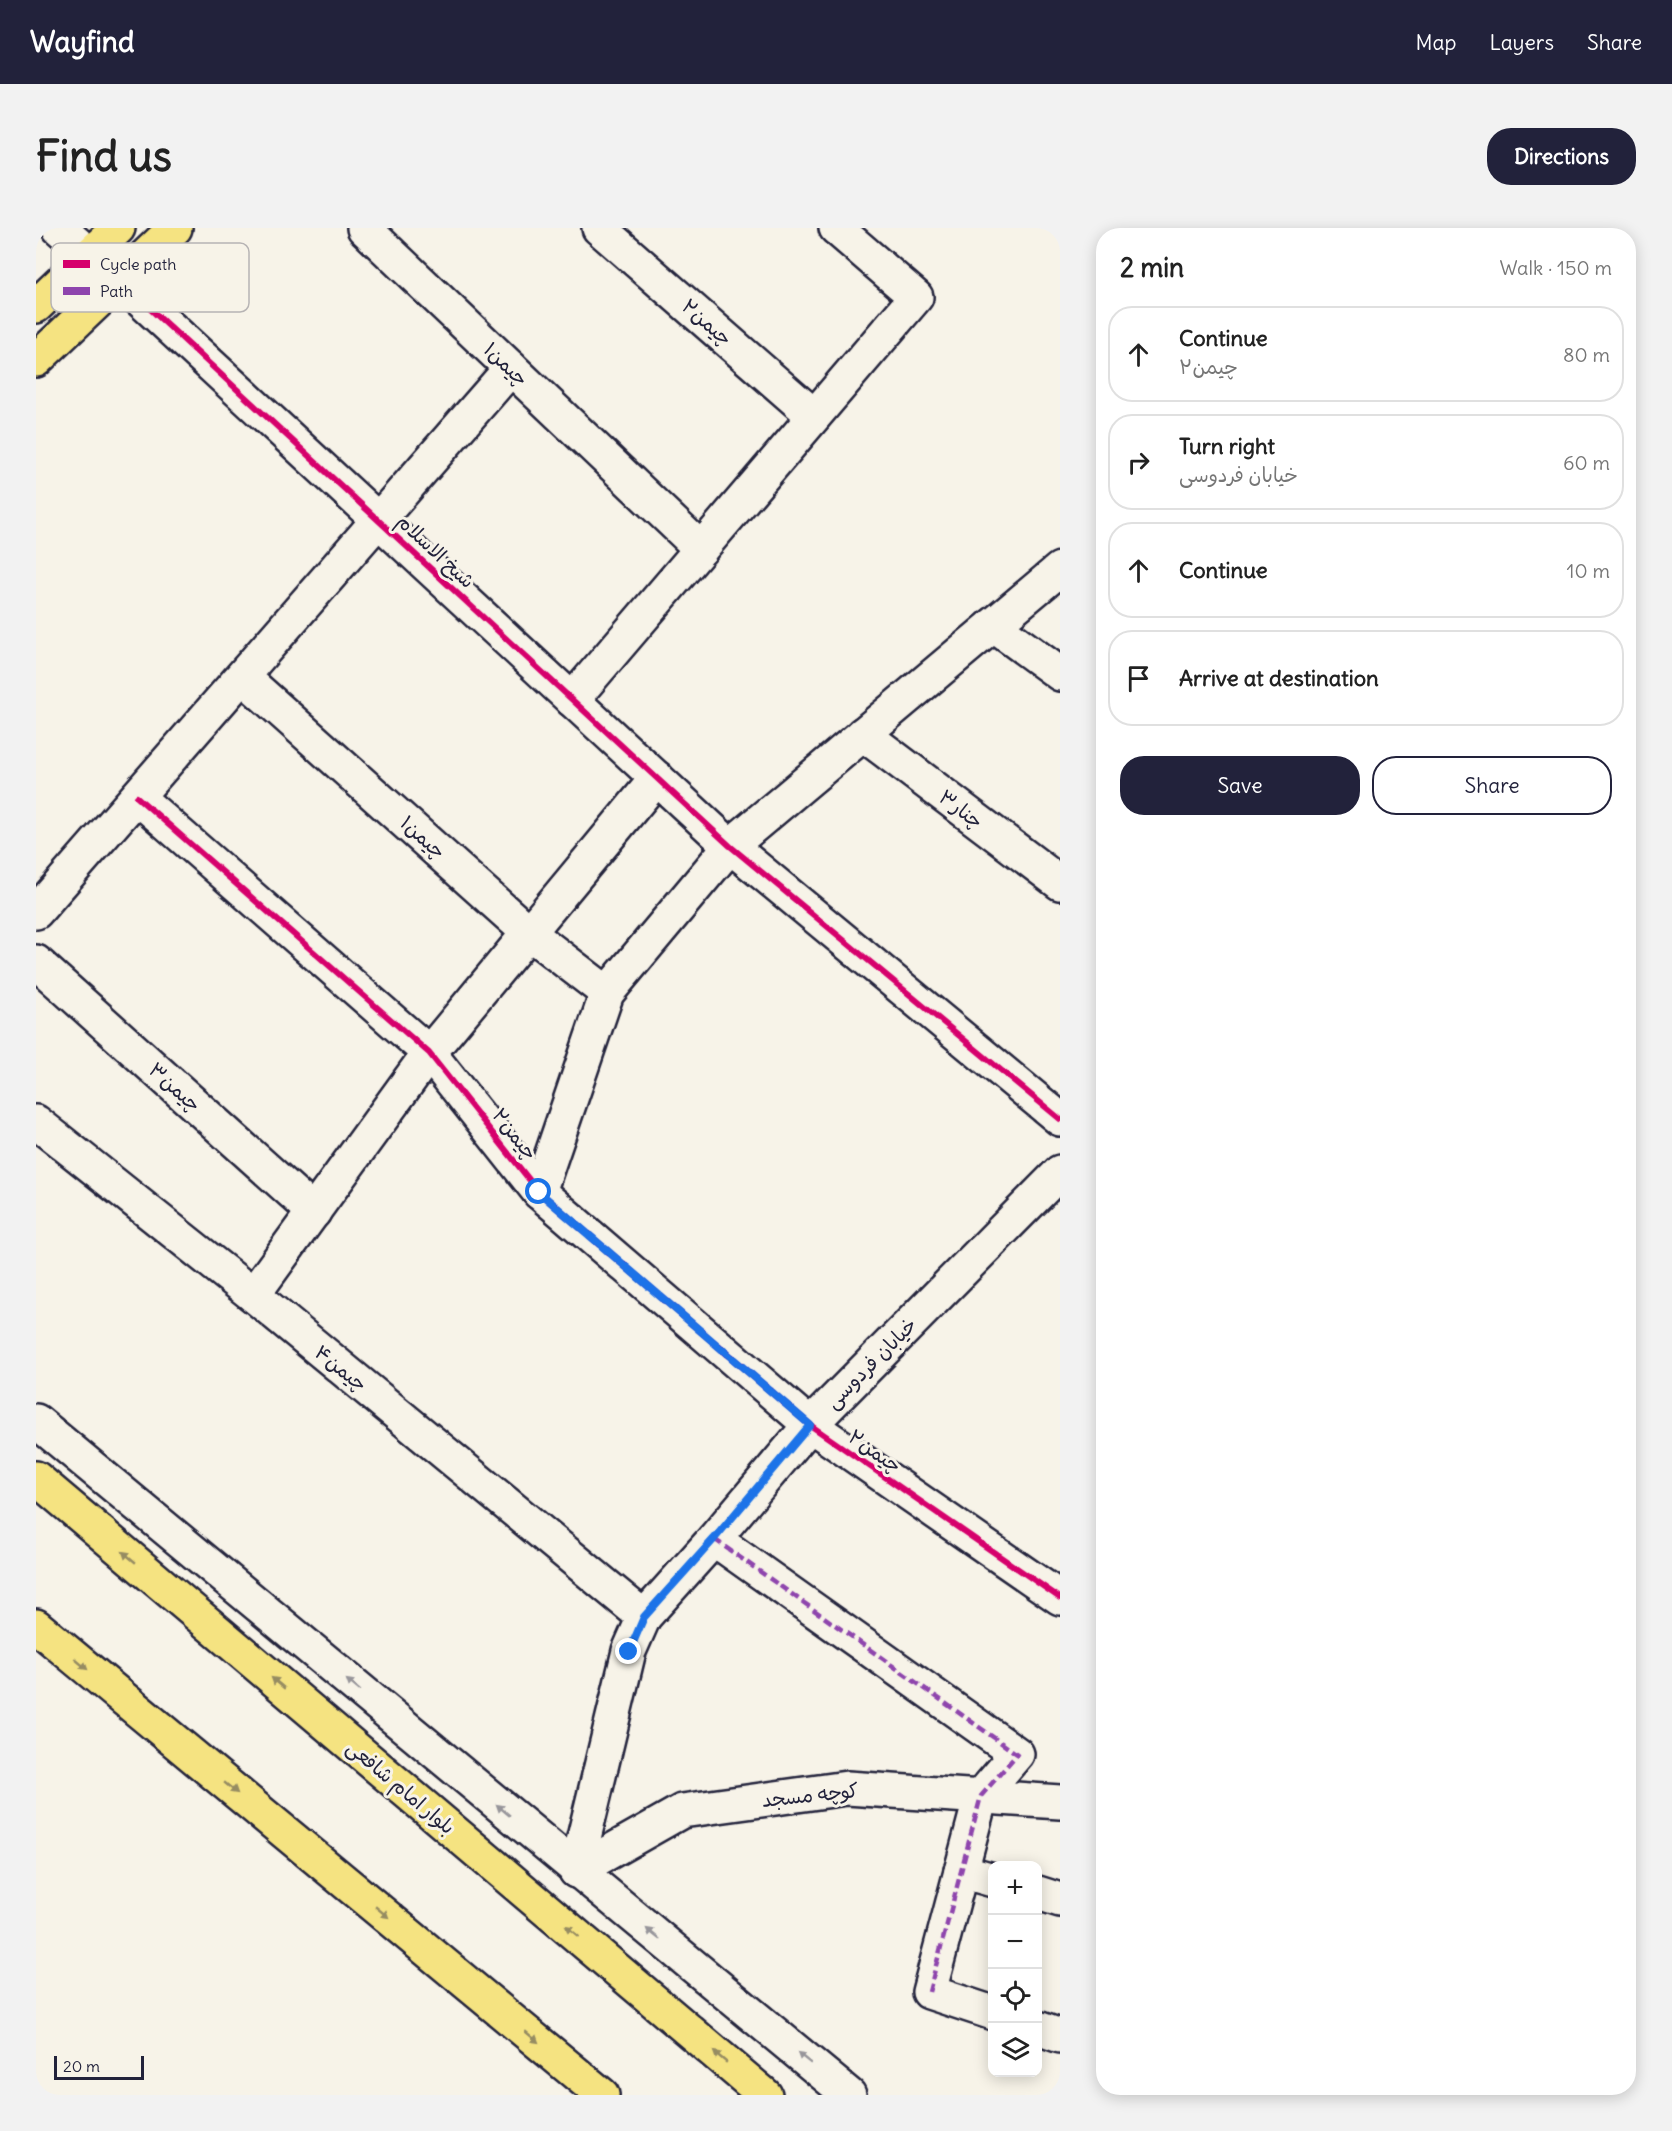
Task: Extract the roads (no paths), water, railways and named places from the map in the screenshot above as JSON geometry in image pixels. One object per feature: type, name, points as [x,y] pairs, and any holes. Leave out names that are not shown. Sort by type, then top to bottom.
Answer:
[{"type":"main road","points":[[102,243],[118,228]]},
{"type":"main road","points":[[159,243],[175,228]]},
{"type":"main road","points":[[36,306],[51,292]]},
{"type":"main road","points":[[36,360],[87,312]]},
{"type":"main road","name":"بلوار امام شافعی","points":[[36,1478],[765,2095]]},
{"type":"main road","points":[[36,1626],[602,2095]]},
{"type":"street","points":[[59,228],[76,243]]},
{"type":"street","name":"چیمن۱","points":[[364,228],[701,549]]},
{"type":"street","name":"چیمن۲","points":[[599,228],[814,416]]},
{"type":"street","points":[[572,700],[916,297],[836,228]]},
{"type":"street","name":"شیخ الاسلام","points":[[154,312],[730,846],[1060,1119]]},
{"type":"street","points":[[36,912],[511,369]]},
{"type":"street","points":[[539,1192],[607,993],[730,846],[1060,569]]},
{"type":"street","points":[[993,625],[1060,674]]},
{"type":"street","name":"چیمن۱","points":[[243,677],[529,933],[607,993]]},
{"type":"street","name":"چنار۳","points":[[863,734],[1060,883]]},
{"type":"street","points":[[253,1295],[429,1053],[657,778]]},
{"type":"street","name":"چیمن۲","points":[[137,797],[429,1053],[539,1192],[810,1425],[1060,1598]]},
{"type":"street","name":"چیمن۳","points":[[36,962],[314,1212]]},
{"type":"street","name":"چیمن۴","points":[[36,1122],[253,1295],[644,1617]]},
{"type":"street","name":"خیابان فردوسی","points":[[576,1871],[629,1652],[644,1617],[714,1539],[810,1425],[1060,1172]]},
{"type":"street","points":[[36,1421],[849,2095]]},
{"type":"street","points":[[714,1539],[1017,1754],[981,1796],[929,1992],[988,2011]]},
{"type":"street","name":"کوچه مسجد","points":[[576,1871],[682,1811],[847,1788],[1060,1802]]},
{"type":"street","points":[[961,1871],[988,1879]]},
{"type":"street","points":[[1042,1894],[1060,1900]]},
{"type":"street","points":[[1042,2029],[1060,2036]]}]
